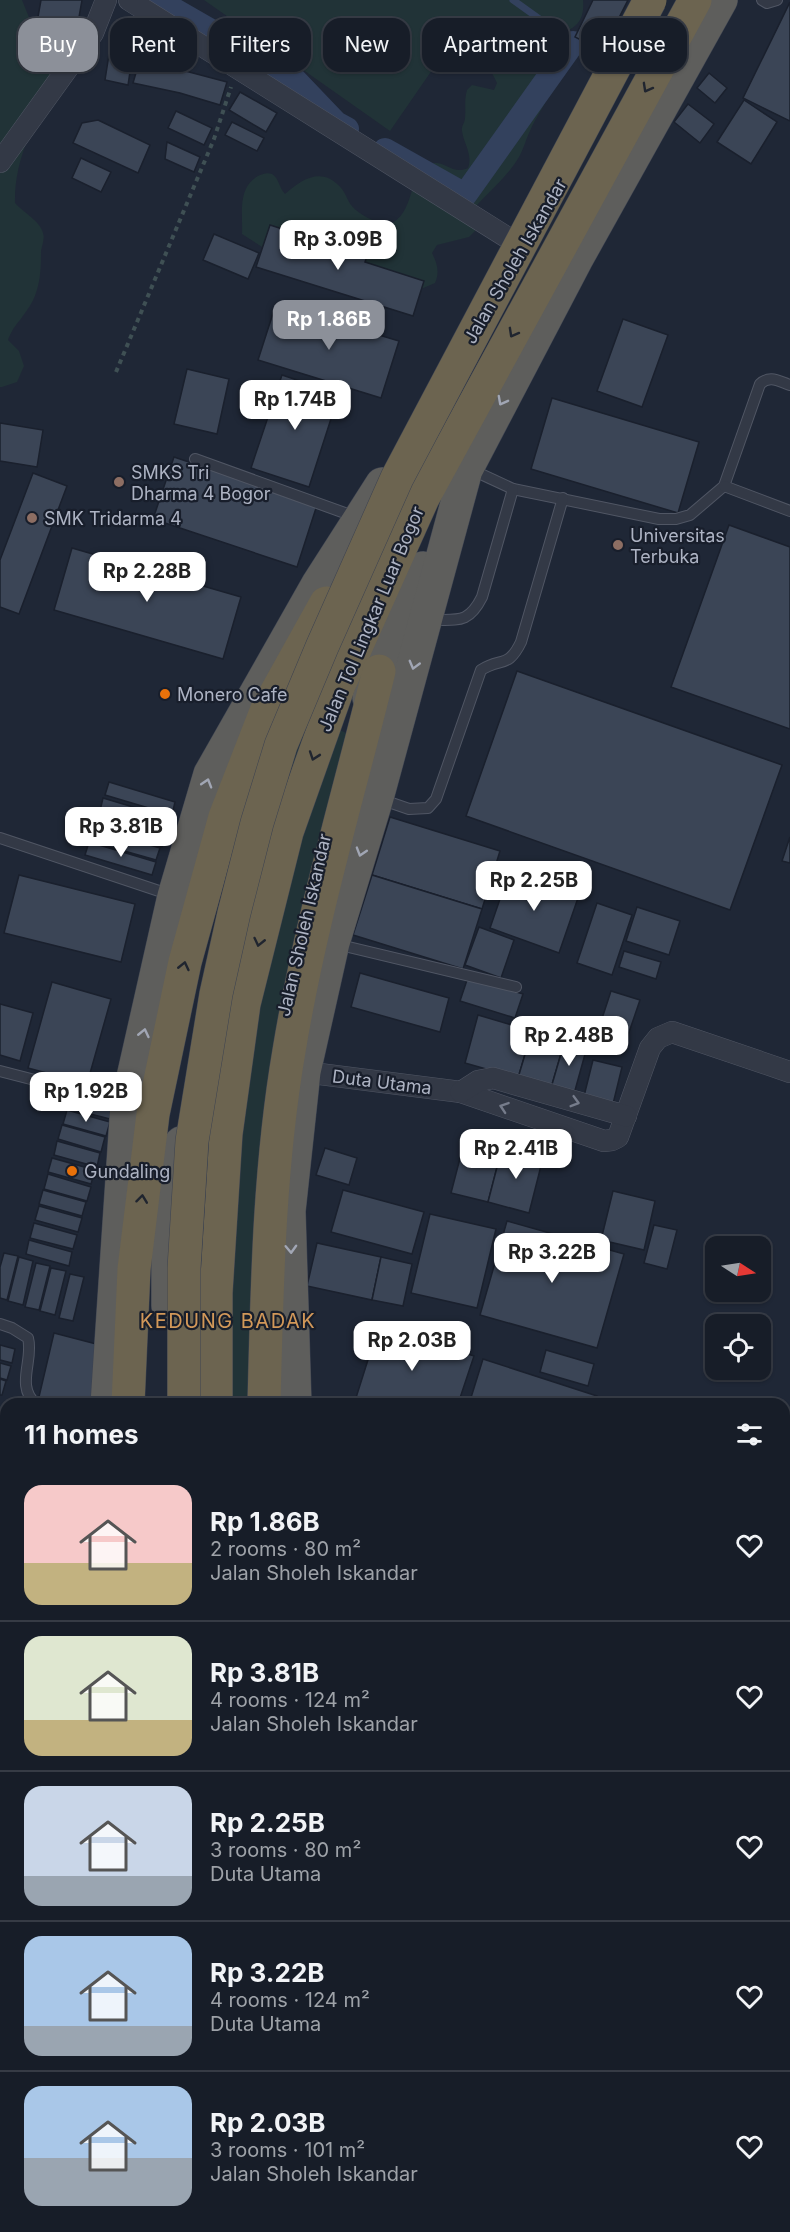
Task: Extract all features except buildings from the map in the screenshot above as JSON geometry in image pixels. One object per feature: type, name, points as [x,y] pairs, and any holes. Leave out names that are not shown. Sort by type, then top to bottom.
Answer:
[{"type":"highway","name":"Jalan Tol Lingkar Luar Bogor","points":[[184,1398],[184,1268],[192,1141],[216,994],[234,913],[257,823],[281,745],[397,478],[651,0]]},
{"type":"highway","name":"Jalan Sholeh Iskandar","points":[[107,1398],[127,1104],[174,896],[210,774],[318,585],[362,519],[524,248],[663,0]]},
{"type":"highway","name":"Jalan Tol Lingkar Luar Bogor","points":[[216,1398],[216,1293],[226,1134],[244,1004],[287,832],[339,685],[423,498],[695,0]]},
{"type":"highway","name":"Jalan Sholeh Iskandar","points":[[251,1398],[255,1248],[277,1045],[301,926],[335,792],[379,671],[466,469],[576,260],[721,0]]},
{"type":"highway","name":"Jalan Sholeh Iskandar","points":[[295,1398],[289,1211],[304,1072],[333,943],[377,798],[466,469]]},
{"type":"highway","name":"Jalan Sholeh Iskandar","points":[[168,1398],[168,1213],[250,793],[362,519]]},
{"type":"highway","points":[[128,1398],[134,1269],[153,1114],[185,962],[225,817],[267,709],[326,603]]},
{"type":"highway","points":[[264,1398],[267,1256],[289,1051],[315,926],[379,671]]},
{"type":"street","points":[[0,162],[6,143],[93,33],[106,0]]},
{"type":"street","points":[[129,0],[209,51]]},
{"type":"street","points":[[242,72],[524,248]]},
{"type":"street","name":"Duta Utama","points":[[304,1072],[460,1092],[604,1141],[618,1137],[650,1048],[658,1038],[672,1032],[790,1072]]},
{"type":"street","points":[[460,1092],[478,1081],[493,1078],[626,1116]]},
{"type":"lane","points":[[762,0],[767,3],[777,0]]},
{"type":"lane","points":[[466,469],[513,489],[659,519],[676,519],[690,515],[724,486],[760,384],[765,379],[772,378],[790,385]]},
{"type":"lane","points":[[195,459],[362,519]]},
{"type":"lane","points":[[724,486],[790,511]]},
{"type":"lane","points":[[426,620],[464,619],[475,611],[482,597],[513,489]]},
{"type":"lane","points":[[377,798],[409,809],[428,808],[436,799],[481,669],[504,663],[511,658],[521,642],[563,498]]},
{"type":"lane","points":[[0,838],[174,896]]},
{"type":"lane","points":[[333,943],[516,987]]},
{"type":"lane","points":[[0,1071],[127,1104]]},
{"type":"lane","points":[[0,1324],[28,1338],[31,1349],[25,1379],[26,1392],[31,1398]]},
{"type":"path","points":[[116,372],[214,139],[236,72]]},
{"type":"shaded area","points":[[0,0],[22,0],[29,18],[18,18],[18,72],[51,72],[55,82],[27,141],[18,171],[15,203],[39,225],[44,240],[37,291],[8,340],[19,351],[24,366],[17,382],[0,387]]},
{"type":"shaded area","points":[[204,0],[583,0],[583,12],[579,21],[569,30],[569,18],[422,18],[422,72],[431,72],[390,131],[306,72],[311,72],[311,18],[230,18]]},
{"type":"shaded area","points":[[491,72],[546,72],[548,96],[515,164],[476,206],[475,231],[469,237],[437,245],[432,253],[437,268],[435,283],[421,289],[368,264],[347,238],[335,228],[300,227],[301,235],[310,244],[276,256],[242,234],[242,210],[247,187],[258,176],[270,173],[278,181],[285,194],[306,179],[320,176],[328,178],[335,182],[351,205],[363,215],[388,225],[397,220],[407,205],[417,178],[429,165],[439,163],[457,170],[468,168],[469,154],[462,129],[465,120],[467,90],[472,85],[494,90],[497,83]]},
{"type":"shaded area","points":[[296,710],[355,737],[253,1398],[184,1398],[192,1141]]},
{"type":"waterway","points":[[157,0],[293,78],[336,123],[347,129]]},
{"type":"waterway","points":[[513,0],[581,50]]},
{"type":"waterway","points":[[385,150],[465,195],[573,43]]},
{"type":"place","name":"SMKS Tri Dharma 4 Bogor","points":[[119,482]]},
{"type":"place","name":"SMK Tridarma 4","points":[[32,518]]},
{"type":"place","name":"Universitas Terbuka","points":[[618,545]]},
{"type":"place","name":"Monero Cafe","points":[[165,694]]},
{"type":"place","name":"Gundaling","points":[[72,1171]]},
{"type":"district","name":"KEDUNG BADAK","points":[[228,1321]]}]
